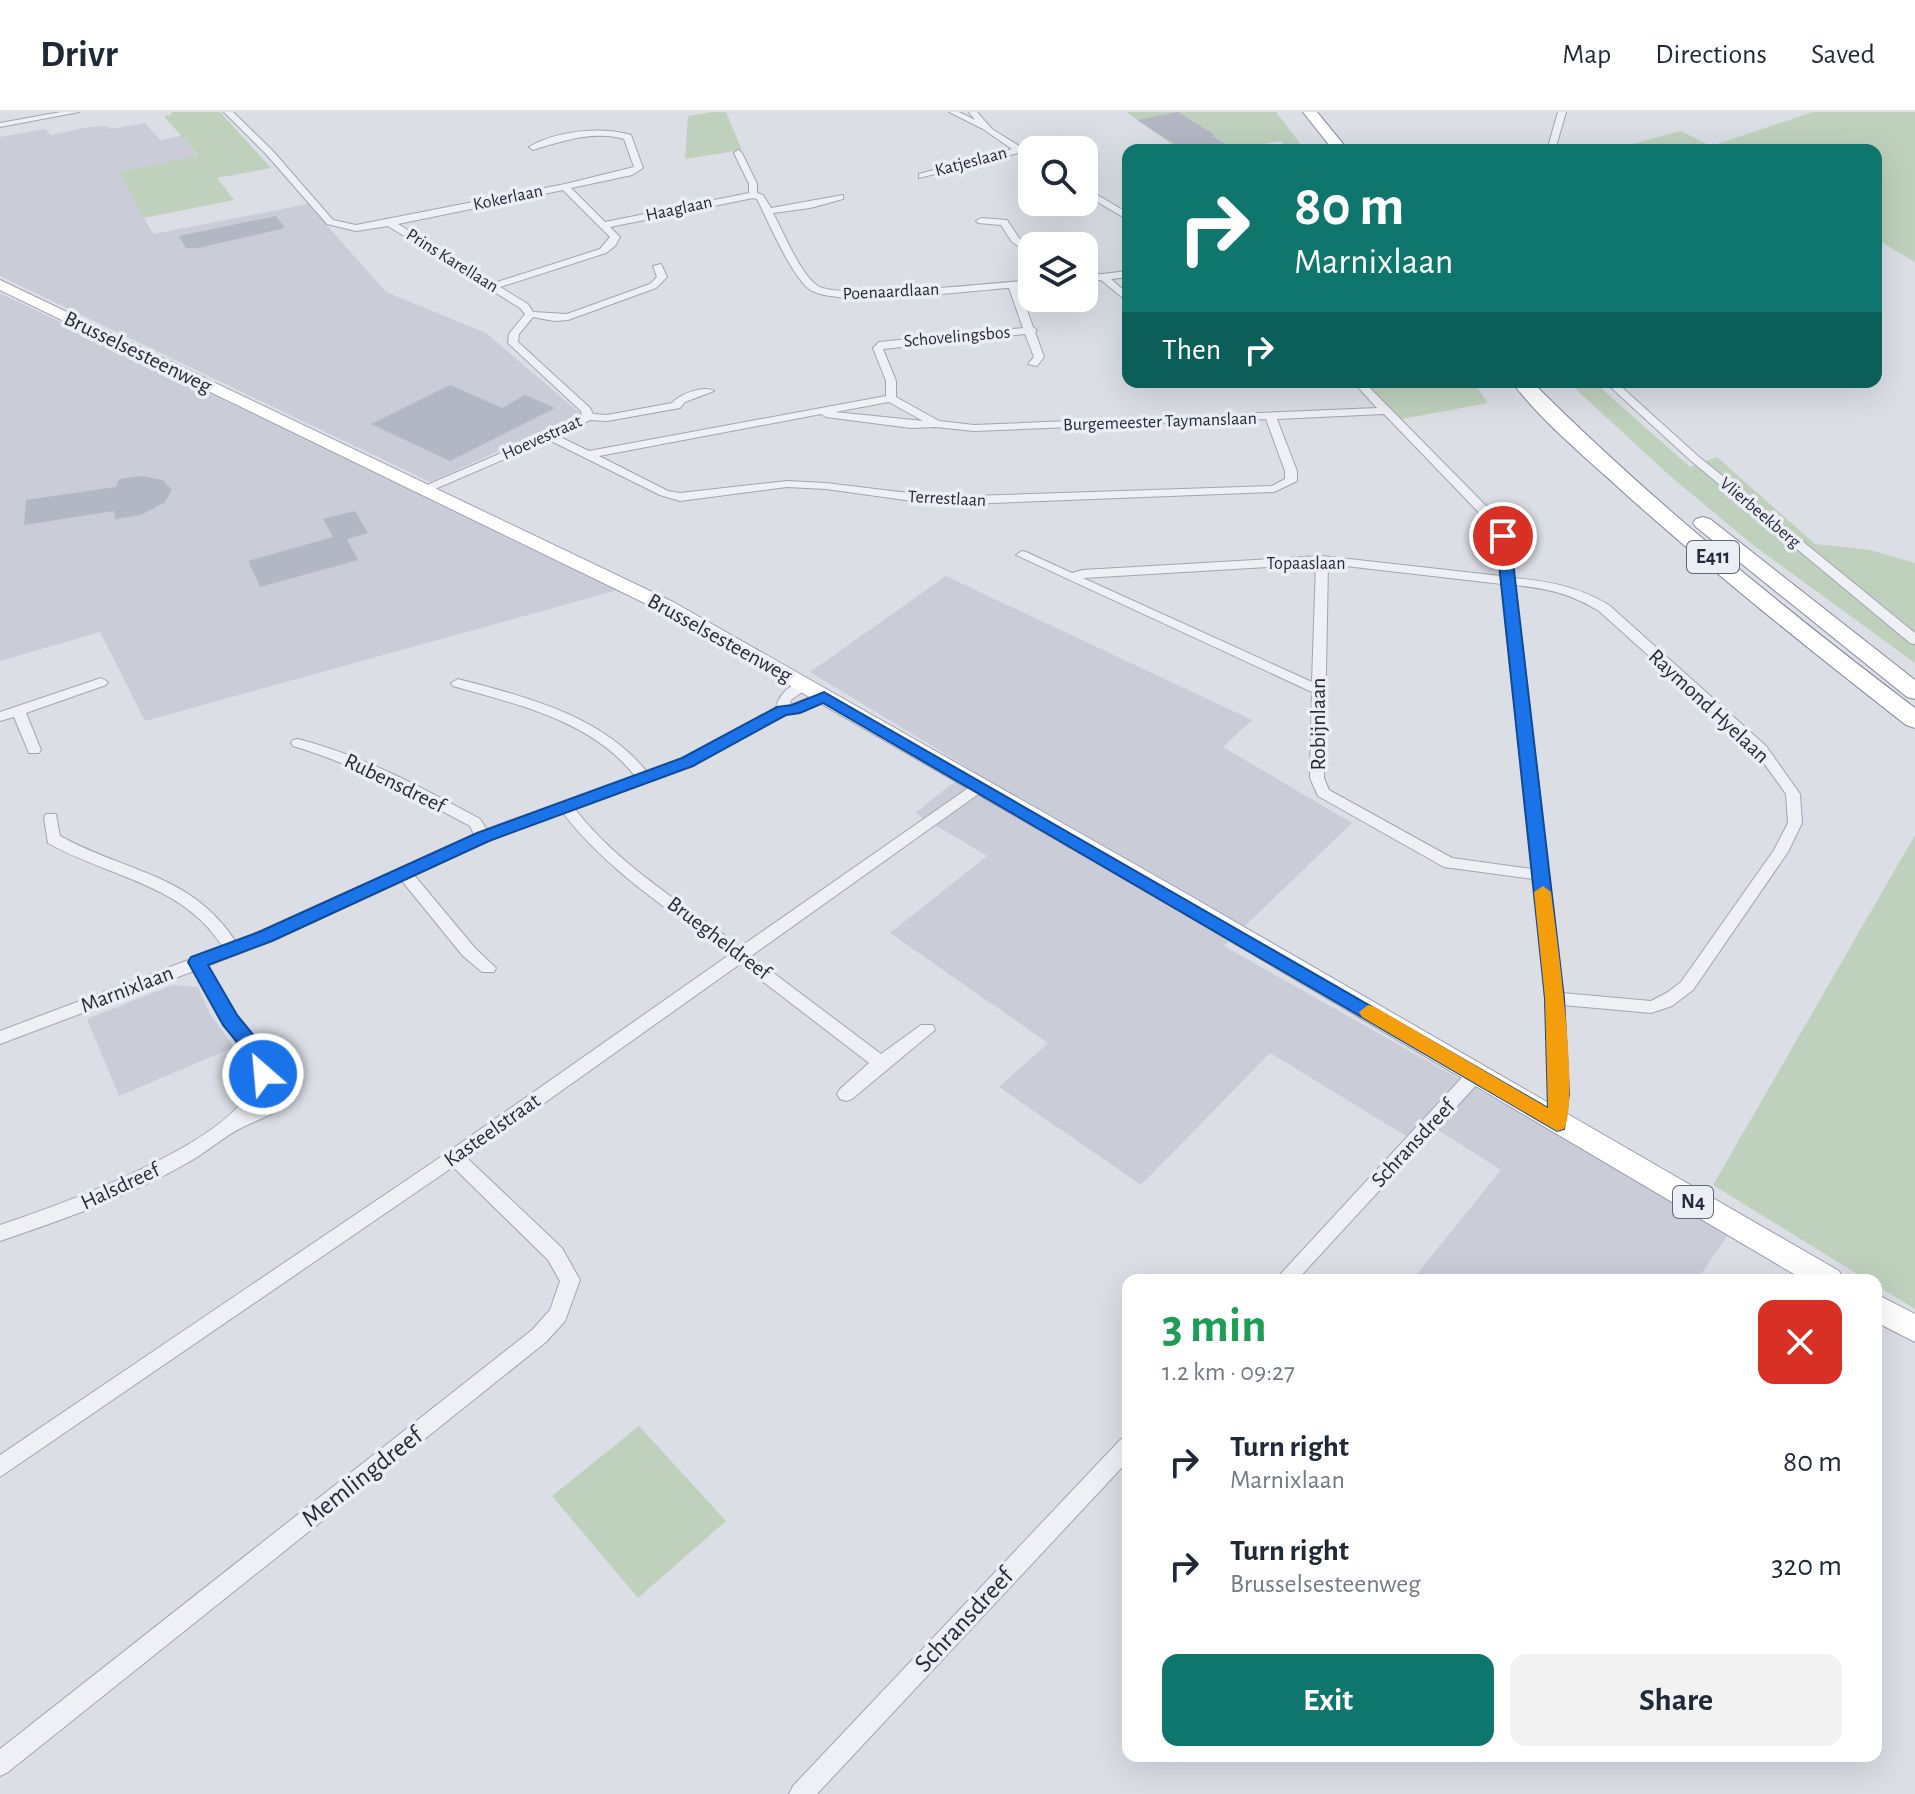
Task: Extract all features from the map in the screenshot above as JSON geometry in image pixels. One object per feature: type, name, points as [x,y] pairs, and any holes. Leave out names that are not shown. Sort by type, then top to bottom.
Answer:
[{"type":"highway","points":[[1303,116],[1318,144]]},
{"type":"highway","points":[[1303,116],[1334,144]]},
{"type":"highway","name":"E411","points":[[1527,388],[1596,455],[1689,537],[1915,720]]},
{"type":"highway","name":"E411","points":[[1553,388],[1711,530],[1915,692]]},
{"type":"main road","name":"Brusselsesteenweg","points":[[2,286],[666,606],[1819,1274]]},
{"type":"main road","points":[[1882,1310],[1915,1329]]},
{"type":"street","points":[[0,125],[75,112]]},
{"type":"street","name":"Prins Karellaan","points":[[228,112],[269,152],[330,222],[356,228],[390,223],[494,286],[524,306],[530,314]]},
{"type":"street","points":[[953,112],[985,127],[1018,149]]},
{"type":"street","points":[[973,112],[985,127]]},
{"type":"street","points":[[1553,144],[1562,112]]},
{"type":"street","points":[[533,147],[603,133],[619,133],[628,137],[639,168],[565,187]]},
{"type":"street","name":"Katjeslaan","points":[[922,176],[1018,151]]},
{"type":"street","name":"Poenaardlaan","points":[[738,153],[753,184],[753,195],[760,197],[805,280],[815,289],[830,294],[865,295],[1018,284]]},
{"type":"street","name":"Kokerlaan","points":[[390,223],[565,187],[605,225]]},
{"type":"street","name":"Haaglaan","points":[[605,225],[753,195]]},
{"type":"street","points":[[769,211],[840,197]]},
{"type":"street","points":[[1098,199],[1122,213]]},
{"type":"street","points":[[981,221],[1004,222],[1018,242]]},
{"type":"street","points":[[494,286],[603,251],[615,237],[605,225]]},
{"type":"street","points":[[588,417],[586,410],[513,343],[514,334],[530,314],[568,317],[653,286],[662,277],[658,266]]},
{"type":"street","points":[[1098,278],[1122,275]]},
{"type":"street","points":[[1103,277],[1122,294]]},
{"type":"street","name":"Schovelingsbos","points":[[1013,285],[1032,330],[1039,357],[1033,364]]},
{"type":"street","name":"Schovelingsbos","points":[[891,398],[891,381],[878,348],[883,344],[1032,330]]},
{"type":"street","points":[[1364,388],[1499,527],[1554,998],[1559,1094],[1557,1123]]},
{"type":"street","name":"Vlierbeekberg","points":[[1617,388],[1694,458],[1915,640]]},
{"type":"street","name":"Hoevestraat","points":[[424,490],[588,417],[607,418],[676,406],[681,400],[709,391]]},
{"type":"street","name":"Burgemeester Taymanslaan","points":[[587,455],[891,398],[936,424]]},
{"type":"street","name":"Burgemeester Taymanslaan","points":[[807,412],[911,425],[1021,428],[1385,411]]},
{"type":"street","name":"Terrestlaan","points":[[549,436],[664,493],[680,497],[787,484],[941,501],[1274,489],[1291,481],[1291,471],[1271,418]]},
{"type":"street","points":[[1022,555],[1317,689]]},
{"type":"street","name":"Topaaslaan","points":[[1071,577],[1322,560],[1507,579]]},
{"type":"street","name":"Robijnlaan","points":[[1322,560],[1317,778],[1323,793],[1449,863],[1541,875]]},
{"type":"street","points":[[1103,592],[1104,573]]},
{"type":"street","name":"Raymond Hyelaan","points":[[1507,579],[1556,586],[1582,595],[1604,608],[1761,749],[1793,794],[1795,823],[1780,852],[1687,986],[1675,997],[1663,1005],[1651,1007],[1554,998]]},
{"type":"street","points":[[0,717],[101,682]]},
{"type":"street","points":[[458,683],[549,711],[591,731],[632,760],[642,776]]},
{"type":"street","name":"Marnixlaan","points":[[782,710],[785,698],[805,685]]},
{"type":"street","name":"Marnixlaan","points":[[0,1038],[232,949],[406,875],[483,837],[642,776],[688,762],[782,710],[795,709],[824,697]]},
{"type":"street","points":[[19,712],[34,750]]},
{"type":"street","name":"Rubensdreef","points":[[298,743],[343,756],[404,784],[475,823],[483,837]]},
{"type":"street","name":"Kasteelstraat","points":[[0,1467],[454,1157],[979,787]]},
{"type":"street","name":"Bruegheldreef","points":[[565,806],[588,836],[614,859],[881,1063]]},
{"type":"street","points":[[51,818],[53,839],[78,855],[179,892],[209,913],[232,949]]},
{"type":"street","points":[[406,875],[469,952],[488,968]]},
{"type":"street","name":"Halsdreef","points":[[0,1233],[63,1212],[179,1159],[234,1124],[284,1100],[291,1091],[294,1080],[258,1055],[230,1020],[197,962]]},
{"type":"street","points":[[846,1094],[881,1063],[927,1030]]},
{"type":"street","name":"Halsdreef","points":[[234,1124],[257,1099],[263,1074],[258,1055]]},
{"type":"street","name":"Schransdreef","points":[[1291,1274],[1475,1075]]},
{"type":"street","name":"Memlingdreef","points":[[0,1764],[539,1336],[558,1315],[570,1280],[555,1254],[454,1157]]},
{"type":"street","name":"Schransdreef","points":[[801,1794],[1122,1452]]},
{"type":"shaded area","points":[[145,123],[160,140],[181,136],[198,157],[119,172],[153,234],[308,204],[386,292],[486,333],[581,414],[430,482],[0,276],[0,137],[45,129],[51,135],[88,127],[108,126],[111,129]]},
{"type":"shaded area","points":[[0,293],[618,590],[145,721],[100,632],[0,661]]},
{"type":"shaded area","points":[[946,576],[1252,720],[1223,747],[1352,823],[1224,946],[1730,1232],[1701,1274],[1417,1274],[1501,1170],[1427,1123],[1411,1139],[1270,1053],[1141,1185],[999,1087],[1048,1043],[890,933],[987,856],[915,813],[949,786],[975,772],[810,672]]},
{"type":"shaded area","points":[[173,985],[198,987],[210,1014],[234,1047],[119,1096],[87,1019]]},
{"type":"green space","points":[[171,112],[220,112],[271,168],[217,178],[234,200],[144,218],[119,172],[198,156],[164,116],[172,115]]},
{"type":"green space","points":[[726,112],[742,150],[685,159],[688,116]]},
{"type":"green space","points":[[1126,112],[1276,112],[1300,144],[1283,144],[1281,141],[1263,144],[1171,144]]},
{"type":"green space","points":[[1813,112],[1915,112],[1915,262],[1882,243],[1882,144],[1717,144]]},
{"type":"green space","points":[[1681,131],[1707,144],[1632,144]]},
{"type":"green space","points":[[1368,388],[1477,388],[1488,403],[1397,420]]},
{"type":"green space","points":[[1575,388],[1601,388],[1690,467],[1717,457],[1815,544],[1870,550],[1915,563],[1915,663],[1753,545],[1669,475]]},
{"type":"green space","points":[[1915,835],[1915,1309],[1882,1289],[1882,1274],[1857,1274],[1713,1185]]},
{"type":"green space","points":[[639,1426],[726,1521],[638,1598],[552,1496]]},
{"type":"building","points":[[1178,112],[1225,144],[1175,144],[1137,120]]},
{"type":"building","points":[[276,216],[285,228],[198,248],[186,248],[179,236]]},
{"type":"building","points":[[450,385],[502,408],[525,395],[555,408],[450,461],[371,424]]},
{"type":"building","points":[[142,476],[163,480],[172,490],[165,502],[141,515],[115,519],[114,511],[24,525],[26,500],[116,487],[119,479]]},
{"type":"building","points":[[355,511],[368,533],[347,539],[358,560],[260,587],[248,561],[333,537],[323,519]]},
{"type":"slow traffic","points":[[1368,1012],[1557,1123],[1559,1094],[1554,998],[1543,892]]},
{"type":"route","points":[[263,1074],[258,1055],[230,1020],[197,962],[266,937],[483,837],[642,776],[688,762],[782,710],[795,709],[824,697],[1557,1123],[1559,1094],[1554,998],[1503,536]]}]
